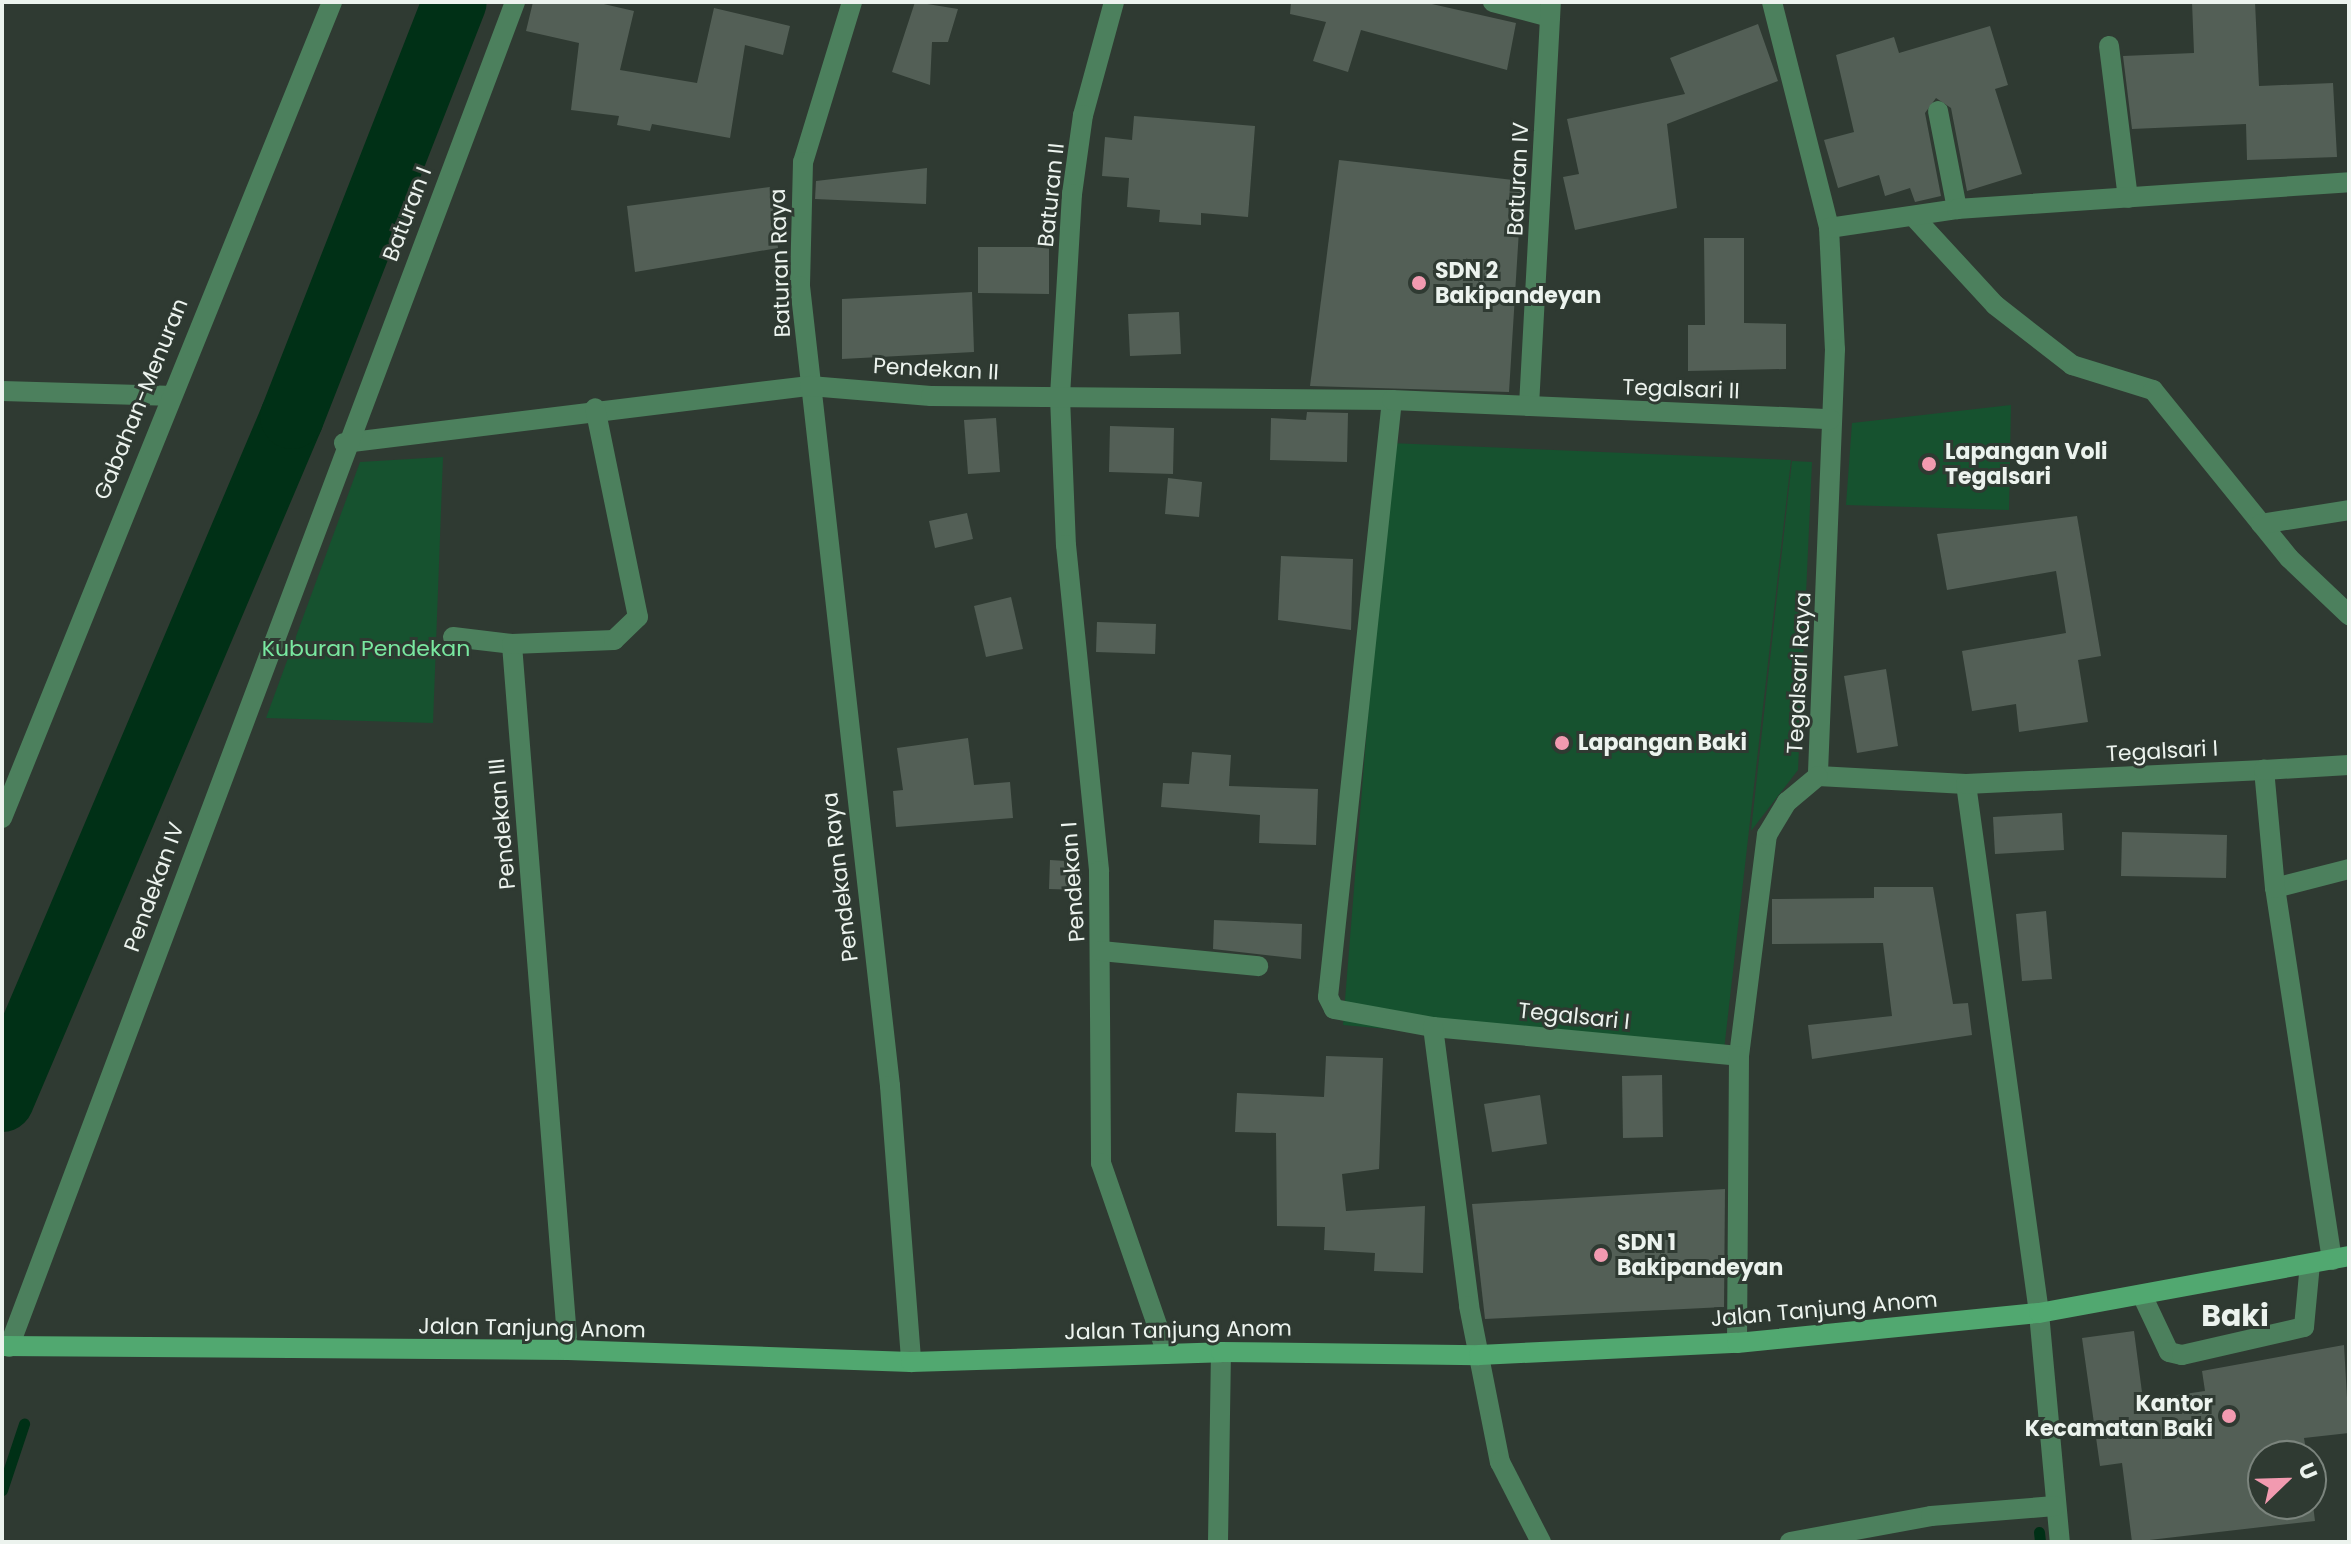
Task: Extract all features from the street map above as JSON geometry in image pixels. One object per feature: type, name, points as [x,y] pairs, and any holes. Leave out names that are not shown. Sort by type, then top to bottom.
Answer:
[{"type":"main road","name":"Jalan Tanjung Anom","points":[[6,1347],[568,1350],[911,1362],[1221,1352],[1479,1355],[1737,1343],[2039,1313],[2340,1258]]},
{"type":"street","name":"Gabahan-Menuran","points":[[2,818],[166,396],[332,2]]},
{"type":"street","name":"Baturan I","points":[[344,443],[515,2]]},
{"type":"street","name":"Baturan Raya","points":[[810,386],[798,201],[811,133],[852,2]]},
{"type":"street","name":"Baturan II","points":[[1060,397],[1078,155],[1114,2]]},
{"type":"street","points":[[1493,2],[1551,9]]},
{"type":"street","name":"Tegalsari Raya","points":[[1772,2],[1829,228],[1831,419],[1818,776],[1966,784]]},
{"type":"street","name":"Baturan IV","points":[[1529,406],[1551,9]]},
{"type":"street","points":[[2109,46],[2128,198]]},
{"type":"street","points":[[1938,111],[1957,209]]},
{"type":"street","points":[[1829,228],[1957,209],[2349,182]]},
{"type":"street","points":[[1913,216],[1995,305],[2072,365],[2153,390],[2261,524],[2349,615]]},
{"type":"street","name":"Pendekan II","points":[[344,443],[595,408],[810,386],[1060,397],[1392,400],[1529,406]]},
{"type":"street","name":"Pendekan Raya","points":[[810,386],[890,1086],[911,1362]]},
{"type":"street","points":[[2,391],[166,396]]},
{"type":"street","name":"Pendekan I","points":[[1060,397],[1101,951],[1101,1163],[1167,1354]]},
{"type":"street","name":"Tegalsari I","points":[[1392,400],[1328,997],[1334,1009],[1433,1027],[1739,1056]]},
{"type":"street","name":"Tegalsari II","points":[[1529,406],[1831,419]]},
{"type":"street","points":[[453,637],[512,644],[600,643],[627,632],[638,617],[595,408]]},
{"type":"street","name":"Pendekan IV","points":[[6,1347],[344,443]]},
{"type":"street","points":[[2261,524],[2349,510]]},
{"type":"street","name":"Pendekan III","points":[[512,644],[568,1350]]},
{"type":"street","points":[[2340,1258],[2275,888],[2264,770],[2349,765]]},
{"type":"street","name":"Tegalsari I","points":[[1966,784],[2264,770]]},
{"type":"street","points":[[1737,1343],[1739,1056],[1767,835],[1787,802],[1818,776]]},
{"type":"street","points":[[1966,784],[2039,1313],[2060,1542]]},
{"type":"street","points":[[2275,888],[2349,869]]},
{"type":"street","points":[[1101,951],[1258,966]]},
{"type":"street","points":[[1433,1027],[1479,1355],[1506,1481],[1541,1542]]},
{"type":"street","points":[[2142,1295],[2169,1352],[2182,1355],[2304,1327],[2310,1264]]},
{"type":"street","points":[[1218,1542],[1221,1352]]},
{"type":"street","points":[[1790,1542],[1931,1516],[2055,1506]]},
{"type":"green space","name":"Lapangan Voli Tegalsari","points":[[2011,405],[2009,510],[1846,505],[1852,423]]},
{"type":"green space","name":"Lapangan Baki","points":[[1390,443],[1791,460],[1723,1059],[1343,1025]]},
{"type":"green space","name":"Kuburan Pendekan","points":[[443,457],[433,723],[266,718],[360,462]]},
{"type":"green space","points":[[1792,461],[1812,462],[1798,770],[1751,831]]},
{"type":"building","points":[[533,2],[595,2],[634,11],[620,70],[697,83],[714,8],[790,26],[783,55],[745,45],[730,138],[652,124],[650,131],[617,125],[619,116],[571,110],[579,43],[526,31]]},
{"type":"building","points":[[915,2],[958,9],[948,42],[932,42],[930,85],[892,72]]},
{"type":"building","points":[[1291,2],[1423,2],[1516,23],[1507,70],[1361,30],[1348,72],[1313,61],[1326,22],[1290,14]]},
{"type":"building","points":[[2192,2],[2255,2],[2259,86],[2333,83],[2337,157],[2247,160],[2246,124],[2132,129],[2123,56],[2194,53]]},
{"type":"building","points":[[1758,24],[1778,81],[1667,124],[1677,208],[1575,230],[1563,177],[1579,174],[1567,119],[1685,94],[1670,58]]},
{"type":"building","points":[[1990,26],[2008,85],[1995,89],[2022,174],[1967,191],[1951,108],[1936,98],[1925,113],[1941,196],[1915,202],[1910,188],[1885,196],[1879,175],[1838,188],[1824,140],[1854,132],[1836,55],[1894,37],[1899,53]]},
{"type":"building","points":[[1134,116],[1255,126],[1248,217],[1201,213],[1201,225],[1159,222],[1160,210],[1127,207],[1129,178],[1102,176],[1105,137],[1132,140]]},
{"type":"building","name":"SDN 2 Bakipandeyan","points":[[1339,160],[1522,181],[1509,392],[1310,386]]},
{"type":"building","points":[[927,168],[926,204],[815,199],[816,181]]},
{"type":"building","points":[[770,187],[778,248],[635,272],[627,206]]},
{"type":"building","points":[[1704,238],[1744,238],[1744,323],[1786,324],[1786,369],[1688,371],[1688,325],[1705,325]]},
{"type":"building","points":[[978,247],[1049,247],[1049,294],[978,293]]},
{"type":"building","points":[[972,292],[974,352],[842,359],[842,299]]},
{"type":"building","points":[[1179,312],[1181,354],[1130,356],[1128,314]]},
{"type":"building","points":[[1307,412],[1348,413],[1347,462],[1270,460],[1271,418],[1306,420]]},
{"type":"building","points":[[996,418],[1000,472],[968,474],[964,420]]},
{"type":"building","points":[[1110,426],[1174,428],[1173,474],[1109,472]]},
{"type":"building","points":[[1168,478],[1202,482],[1199,517],[1165,514]]},
{"type":"building","points":[[967,513],[973,539],[935,548],[929,521]]},
{"type":"building","points":[[2077,516],[2101,656],[2078,660],[2088,722],[2019,732],[2016,704],[1972,711],[1962,651],[2066,633],[2056,571],[1947,590],[1937,534]]},
{"type":"building","points":[[1281,556],[1353,559],[1351,630],[1278,620]]},
{"type":"building","points":[[1011,597],[1023,649],[986,657],[974,606]]},
{"type":"building","points":[[1097,622],[1156,624],[1155,654],[1096,652]]},
{"type":"building","points":[[1886,669],[1898,746],[1857,753],[1844,676]]},
{"type":"building","points":[[968,738],[974,785],[1010,782],[1013,818],[896,827],[893,791],[903,790],[897,748]]},
{"type":"building","points":[[1192,752],[1231,755],[1229,786],[1318,789],[1316,845],[1259,843],[1260,815],[1161,807],[1163,783],[1189,784]]},
{"type":"building","points":[[2062,813],[2064,850],[1995,854],[1993,817]]},
{"type":"building","points":[[2122,832],[2227,835],[2226,878],[2121,876]]},
{"type":"building","points":[[1050,860],[1082,862],[1082,890],[1049,889]]},
{"type":"building","points":[[1874,887],[1933,887],[1953,1004],[1968,1003],[1972,1035],[1812,1059],[1808,1025],[1892,1016],[1883,943],[1772,944],[1772,899],[1874,898]]},
{"type":"building","points":[[2046,911],[2052,979],[2022,981],[2016,914]]},
{"type":"building","points":[[1214,920],[1302,924],[1301,959],[1213,949]]},
{"type":"building","points":[[1326,1056],[1383,1058],[1379,1169],[1342,1174],[1346,1211],[1425,1206],[1423,1273],[1374,1271],[1375,1253],[1324,1250],[1325,1227],[1277,1226],[1276,1133],[1235,1132],[1237,1093],[1324,1097]]},
{"type":"building","points":[[1662,1075],[1663,1137],[1623,1138],[1622,1076]]},
{"type":"building","points":[[1540,1095],[1547,1144],[1492,1152],[1484,1104]]},
{"type":"building","name":"SDN 1 Bakipandeyan","points":[[1725,1189],[1724,1307],[1485,1319],[1472,1204]]},
{"type":"building","points":[[2134,1331],[2143,1400],[2205,1391],[2202,1371],[2344,1345],[2349,1433],[2304,1440],[2247,1440],[2247,1520],[2315,1521],[2132,1542],[2122,1463],[2100,1466],[2082,1338]]},
{"type":"waterway","points":[[2,1100],[292,417],[455,2]]},
{"type":"waterway","points":[[2,1490],[24,1424]]},
{"type":"waterway","points":[[2039,1532],[2040,1542]]},
{"type":"place","name":"SDN 2 Bakipandeyan","points":[[1419,283]]},
{"type":"place","name":"Lapangan Voli Tegalsari","points":[[1929,464]]},
{"type":"place","name":"Lapangan Baki","points":[[1562,743]]},
{"type":"place","name":"SDN 1 Bakipandeyan","points":[[1601,1255]]},
{"type":"place","name":"Kantor Kecamatan Baki","points":[[2229,1416]]},
{"type":"district","name":"Baki","points":[[2235,1316]]}]
